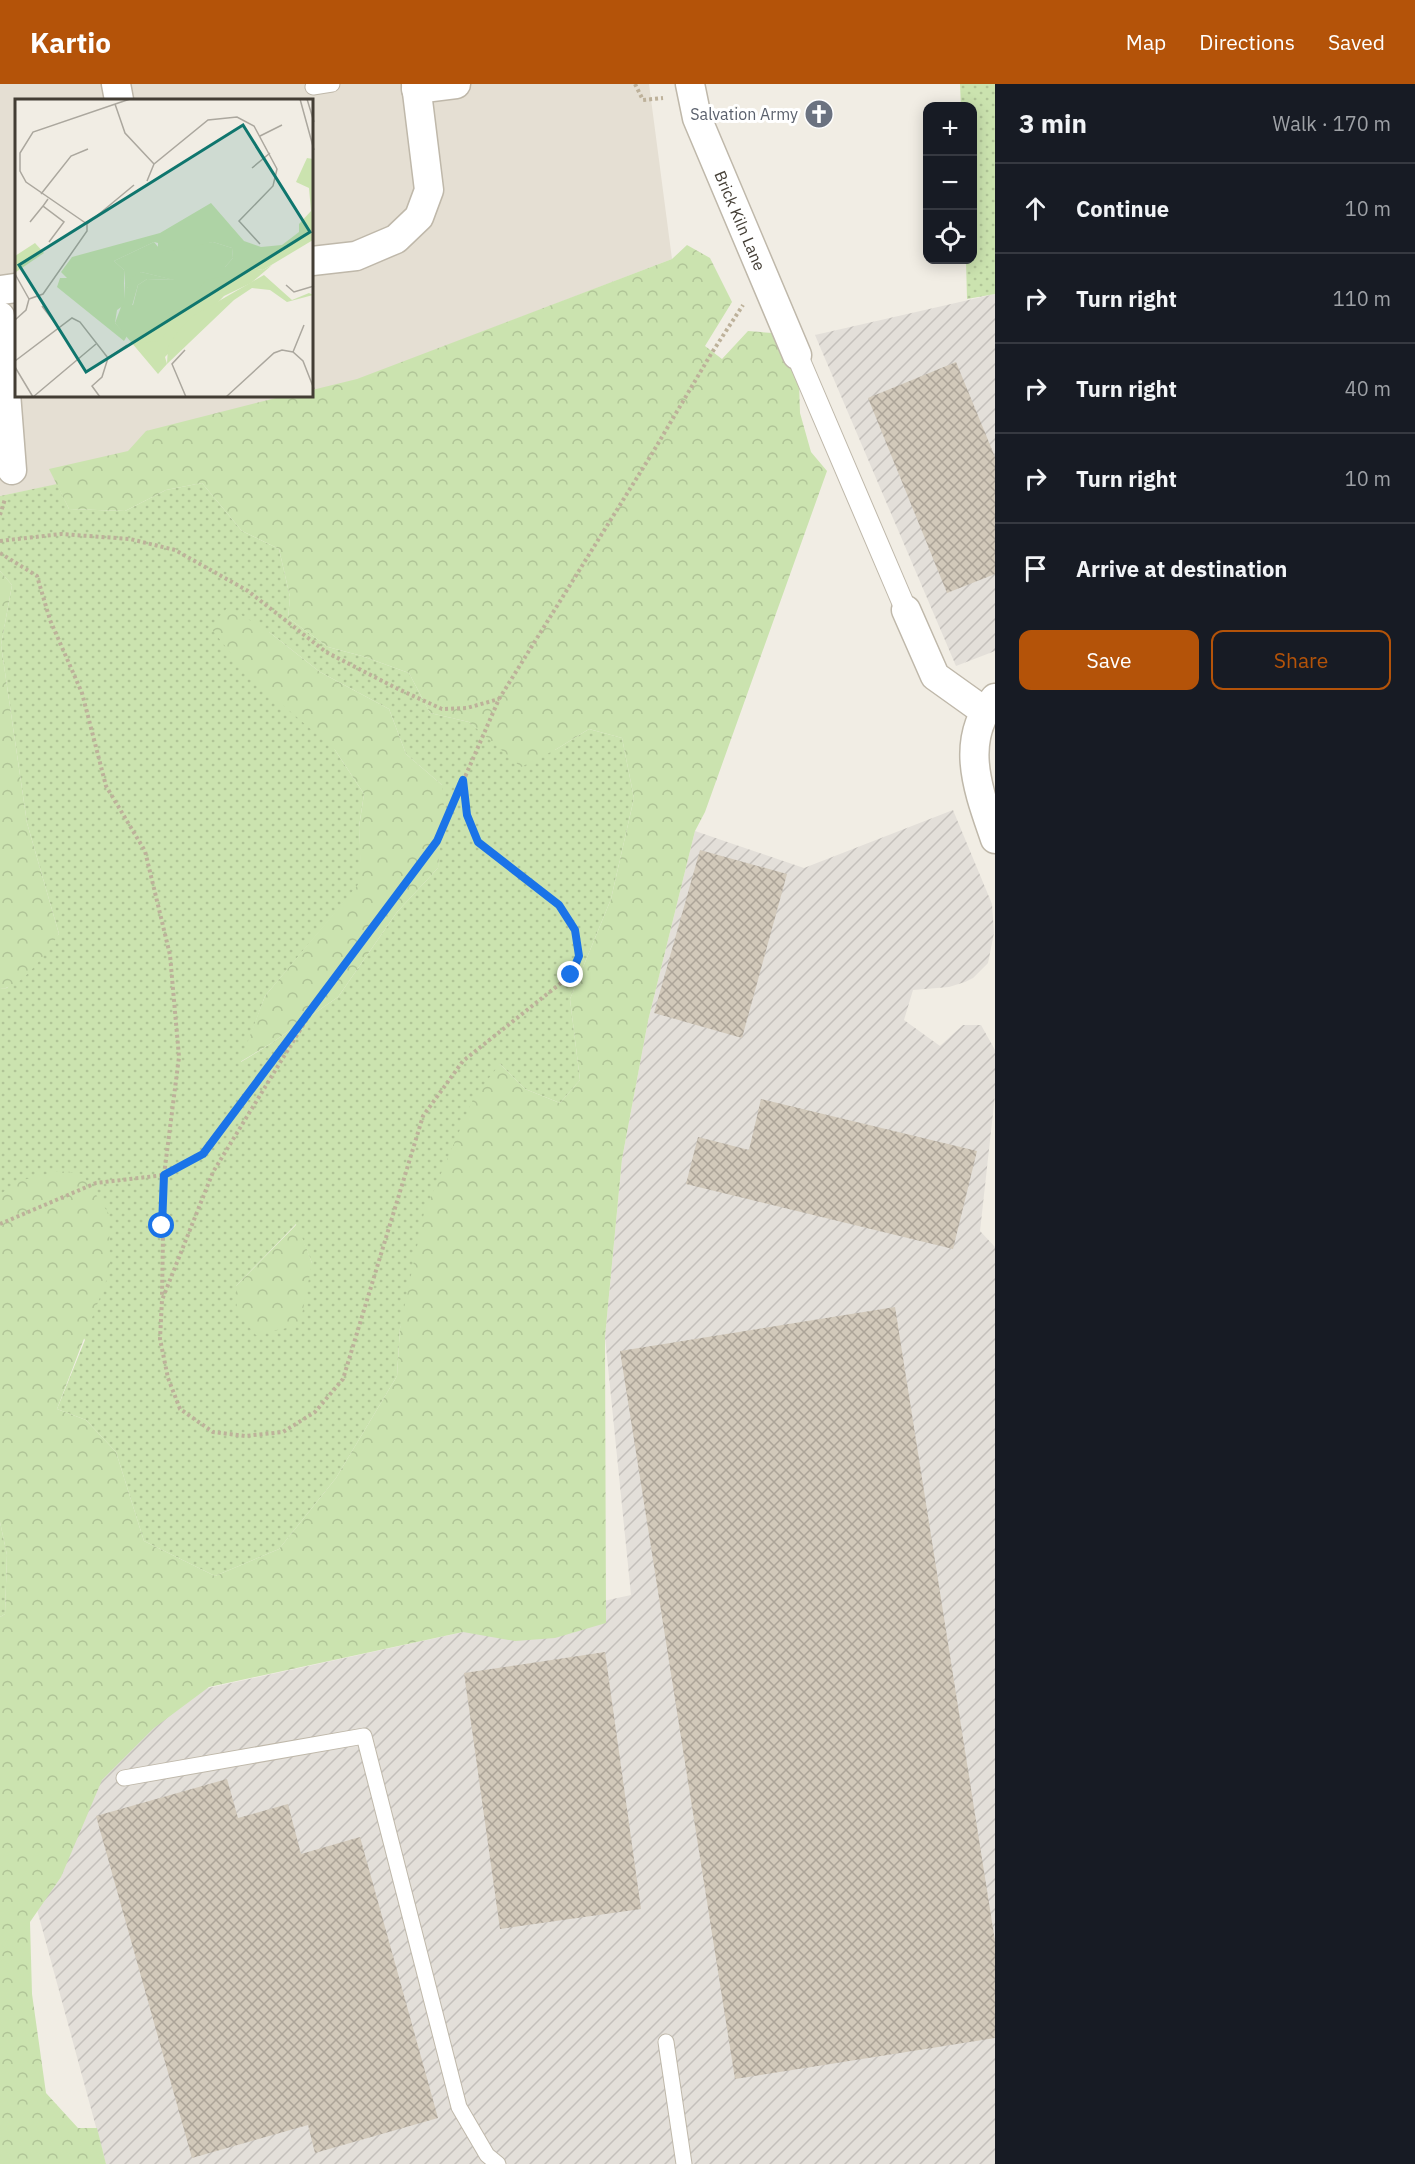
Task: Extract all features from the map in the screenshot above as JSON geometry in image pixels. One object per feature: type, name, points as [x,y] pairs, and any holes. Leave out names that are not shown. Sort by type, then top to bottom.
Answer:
[{"type":"street","points":[[116,84],[119,99]]},
{"type":"street","points":[[314,261],[356,256],[396,239],[419,217],[429,190],[416,86],[456,84]]},
{"type":"street","name":"Brick Kiln Lane","points":[[690,84],[698,118],[797,355]]},
{"type":"street","points":[[0,290],[15,288]]},
{"type":"street","points":[[0,316],[12,470]]},
{"type":"street","points":[[797,355],[935,676],[990,704],[973,757],[980,795],[995,839]]},
{"type":"lane","points":[[313,87],[333,84]]},
{"type":"lane","points":[[124,1779],[364,1736],[459,2108],[487,2161]]},
{"type":"lane","points":[[666,2042],[684,2164]]},
{"type":"path","points":[[0,1224],[96,1183],[164,1175],[203,1154],[437,841],[499,699],[762,275]]},
{"type":"path","points":[[0,542],[61,534],[130,539],[175,550],[248,591],[326,652],[396,688],[442,709],[466,708],[499,699]]},
{"type":"path","points":[[0,553],[37,576],[50,620],[82,693],[106,786],[146,851],[171,956],[179,1057],[164,1175],[160,1339],[168,1378],[180,1409],[213,1432],[245,1436],[283,1432],[315,1412],[343,1379],[423,1116],[463,1061],[571,975],[579,956],[575,930],[559,905],[478,842],[467,815],[463,780]]},
{"type":"path","points":[[162,1300],[213,1172],[316,1004]]},
{"type":"shaded area","points":[[0,84],[649,84],[672,259],[314,396],[314,99],[15,99],[15,398],[310,398],[114,473],[0,496]]},
{"type":"shaded area","points":[[995,294],[995,651],[956,666],[815,335]]},
{"type":"shaded area","points":[[953,810],[992,904],[994,933],[988,963],[973,978],[965,982],[949,987],[913,990],[904,1020],[940,1046],[963,1025],[981,1025],[995,1050],[995,1095],[980,1231],[995,1247],[995,2164],[106,2164],[0,1773],[0,1734],[631,1595],[605,1337],[622,1159],[648,1021],[695,831],[804,868]]},
{"type":"green space","points":[[960,84],[995,84],[995,294],[967,299],[966,264],[977,264],[977,102],[961,102]]},
{"type":"green space","points":[[687,245],[710,258],[732,302],[705,346],[722,359],[748,331],[772,333],[799,382],[800,413],[811,452],[827,471],[705,812],[695,831],[648,1021],[622,1159],[605,1337],[606,1623],[555,1638],[515,1641],[463,1632],[209,1687],[154,1728],[102,1780],[61,1877],[30,1922],[32,1994],[46,2093],[78,2128],[97,2128],[106,2164],[0,2164],[0,1617],[5,1614],[7,1555],[0,1522],[0,1195],[15,1182],[59,1171],[82,1174],[109,1214],[110,1271],[57,1409],[86,1420],[116,1452],[144,1541],[215,1576],[279,1549],[336,1478],[397,1376],[400,1328],[424,1213],[474,1097],[500,1064],[525,1089],[560,1103],[580,1080],[570,999],[611,899],[634,798],[622,738],[589,729],[521,767],[469,722],[430,713],[409,673],[362,656],[328,647],[288,618],[290,597],[279,549],[242,531],[202,483],[166,490],[125,511],[69,509],[49,469],[128,451],[146,431],[276,398],[314,398],[314,390],[357,379],[672,259]]},
{"type":"green space","points":[[202,483],[242,531],[279,549],[290,597],[288,618],[328,647],[362,656],[409,673],[430,713],[469,722],[491,740],[555,750],[589,729],[622,738],[634,798],[611,899],[570,999],[580,1080],[560,1103],[525,1089],[500,1064],[400,1328],[397,1376],[336,1478],[279,1549],[215,1576],[144,1541],[116,1452],[86,1420],[57,1409],[85,1340],[0,1195],[0,989],[7,988],[59,934],[27,823],[1,645],[12,585],[0,571],[0,496],[57,484],[69,509],[125,511],[166,490]],"holes":[[[269,632],[320,672],[389,709],[406,754],[442,785],[438,868],[397,912],[338,997],[241,1062],[265,996],[362,881],[359,827],[364,794],[335,750]],[[296,1224],[312,1263],[236,1286]]]},
{"type":"green space","points":[[0,571],[12,585],[1,645],[27,823],[59,934],[26,976],[9,987],[0,989]]},
{"type":"green space","points":[[228,607],[269,632],[320,672],[389,709],[406,754],[442,785],[444,807],[438,868],[397,912],[338,997],[240,1062],[265,996],[361,881],[359,827],[364,794],[335,750],[248,675],[210,627]]},
{"type":"green space","points":[[297,1224],[312,1263],[300,1325],[256,1335],[237,1313],[236,1286]]},
{"type":"green space","points":[[0,1522],[7,1555],[5,1614],[0,1617]]},
{"type":"building","points":[[956,362],[995,457],[995,574],[947,593],[868,398]]},
{"type":"building","points":[[700,850],[787,874],[742,1038],[654,1013]]},
{"type":"building","points":[[761,1099],[977,1151],[953,1249],[686,1184],[698,1137],[749,1150]]},
{"type":"building","points":[[895,1307],[995,1941],[995,2038],[735,2079],[620,1351]]},
{"type":"building","points":[[605,1652],[641,1909],[500,1929],[464,1673]]},
{"type":"building","points":[[227,1779],[238,1818],[288,1804],[301,1854],[360,1837],[438,2118],[315,2153],[308,2125],[192,2158],[96,1816]]},
{"type":"place","name":"Salvation Army","points":[[819,114]]},
{"type":"route","points":[[162,1226],[164,1175],[203,1154],[437,841],[463,780],[467,815],[478,842],[559,905],[575,930],[579,956],[571,975]]}]
